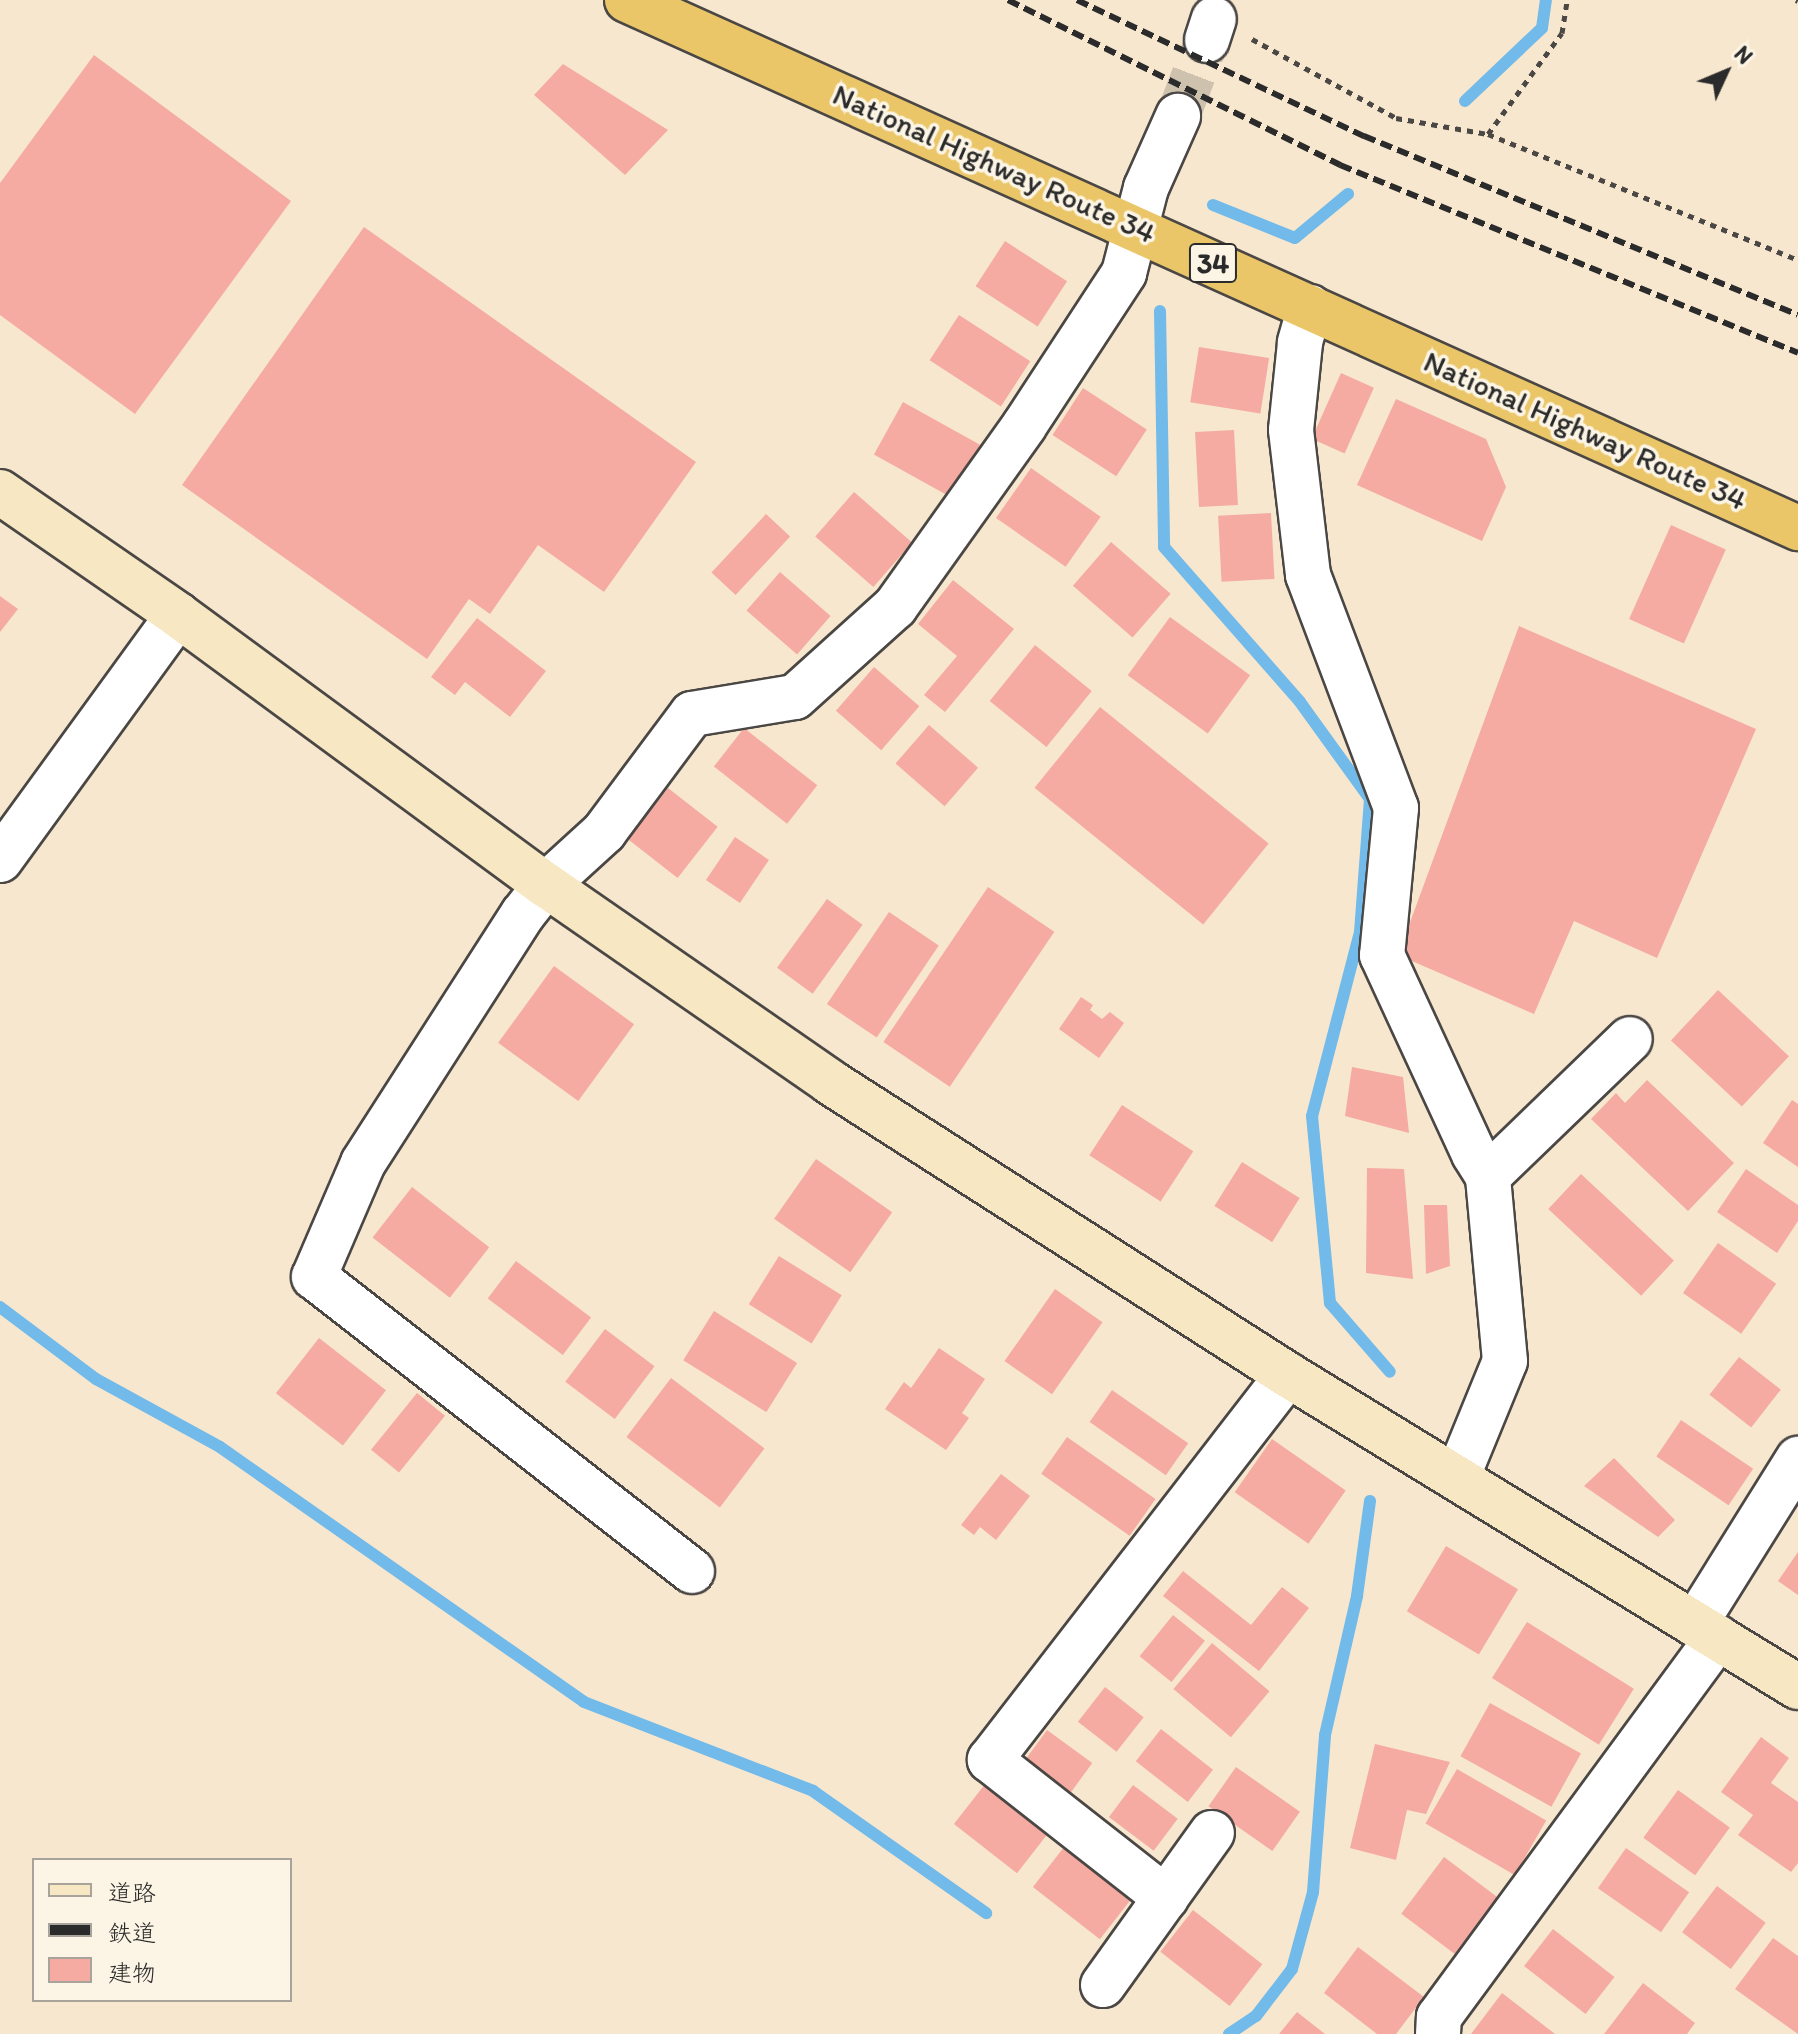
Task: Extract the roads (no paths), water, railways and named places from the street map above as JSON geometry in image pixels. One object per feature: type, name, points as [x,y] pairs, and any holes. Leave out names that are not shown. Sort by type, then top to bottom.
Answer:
[{"type":"highway","name":"National Highway Route 34","points":[[627,0],[1798,528]]},
{"type":"street","points":[[692,1571],[314,1277],[363,1163],[546,885],[604,832],[692,714],[795,697],[895,607],[1024,426],[1124,273],[1146,188],[1178,116]]},
{"type":"street","points":[[1310,307],[1300,343],[1291,430],[1308,575],[1396,808],[1382,955],[1474,1154],[1488,1176],[1505,1361],[1457,1478]]},
{"type":"street","points":[[0,492],[178,615],[546,885],[830,1082],[1288,1375],[1798,1687]]},
{"type":"street","points":[[0,860],[178,615]]},
{"type":"street","points":[[1488,1176],[1630,1039]]},
{"type":"street","points":[[1166,1898],[990,1760],[1288,1375]]},
{"type":"street","points":[[1438,2034],[1439,2017],[1706,1630],[1798,1459]]},
{"type":"street","points":[[1103,1985],[1212,1833]]},
{"type":"waterway","points":[[1465,101],[1542,28],[1546,0]]},
{"type":"waterway","points":[[1213,205],[1295,238],[1348,194]]},
{"type":"waterway","points":[[1160,311],[1164,547],[1300,702],[1370,799],[1360,932],[1312,1116],[1330,1303],[1390,1372]]},
{"type":"waterway","points":[[0,1307],[96,1379],[220,1447],[584,1702],[813,1791],[986,1913]]},
{"type":"waterway","points":[[1229,2034],[1256,2016],[1292,1969],[1313,1892],[1325,1735],[1357,1596],[1370,1501]]},
{"type":"tunnel","points":[[1178,116],[1207,40]]},
{"type":"railway","points":[[1008,0],[1340,165],[1798,353]]},
{"type":"railway","points":[[1077,0],[1364,136],[1798,315]]}]
